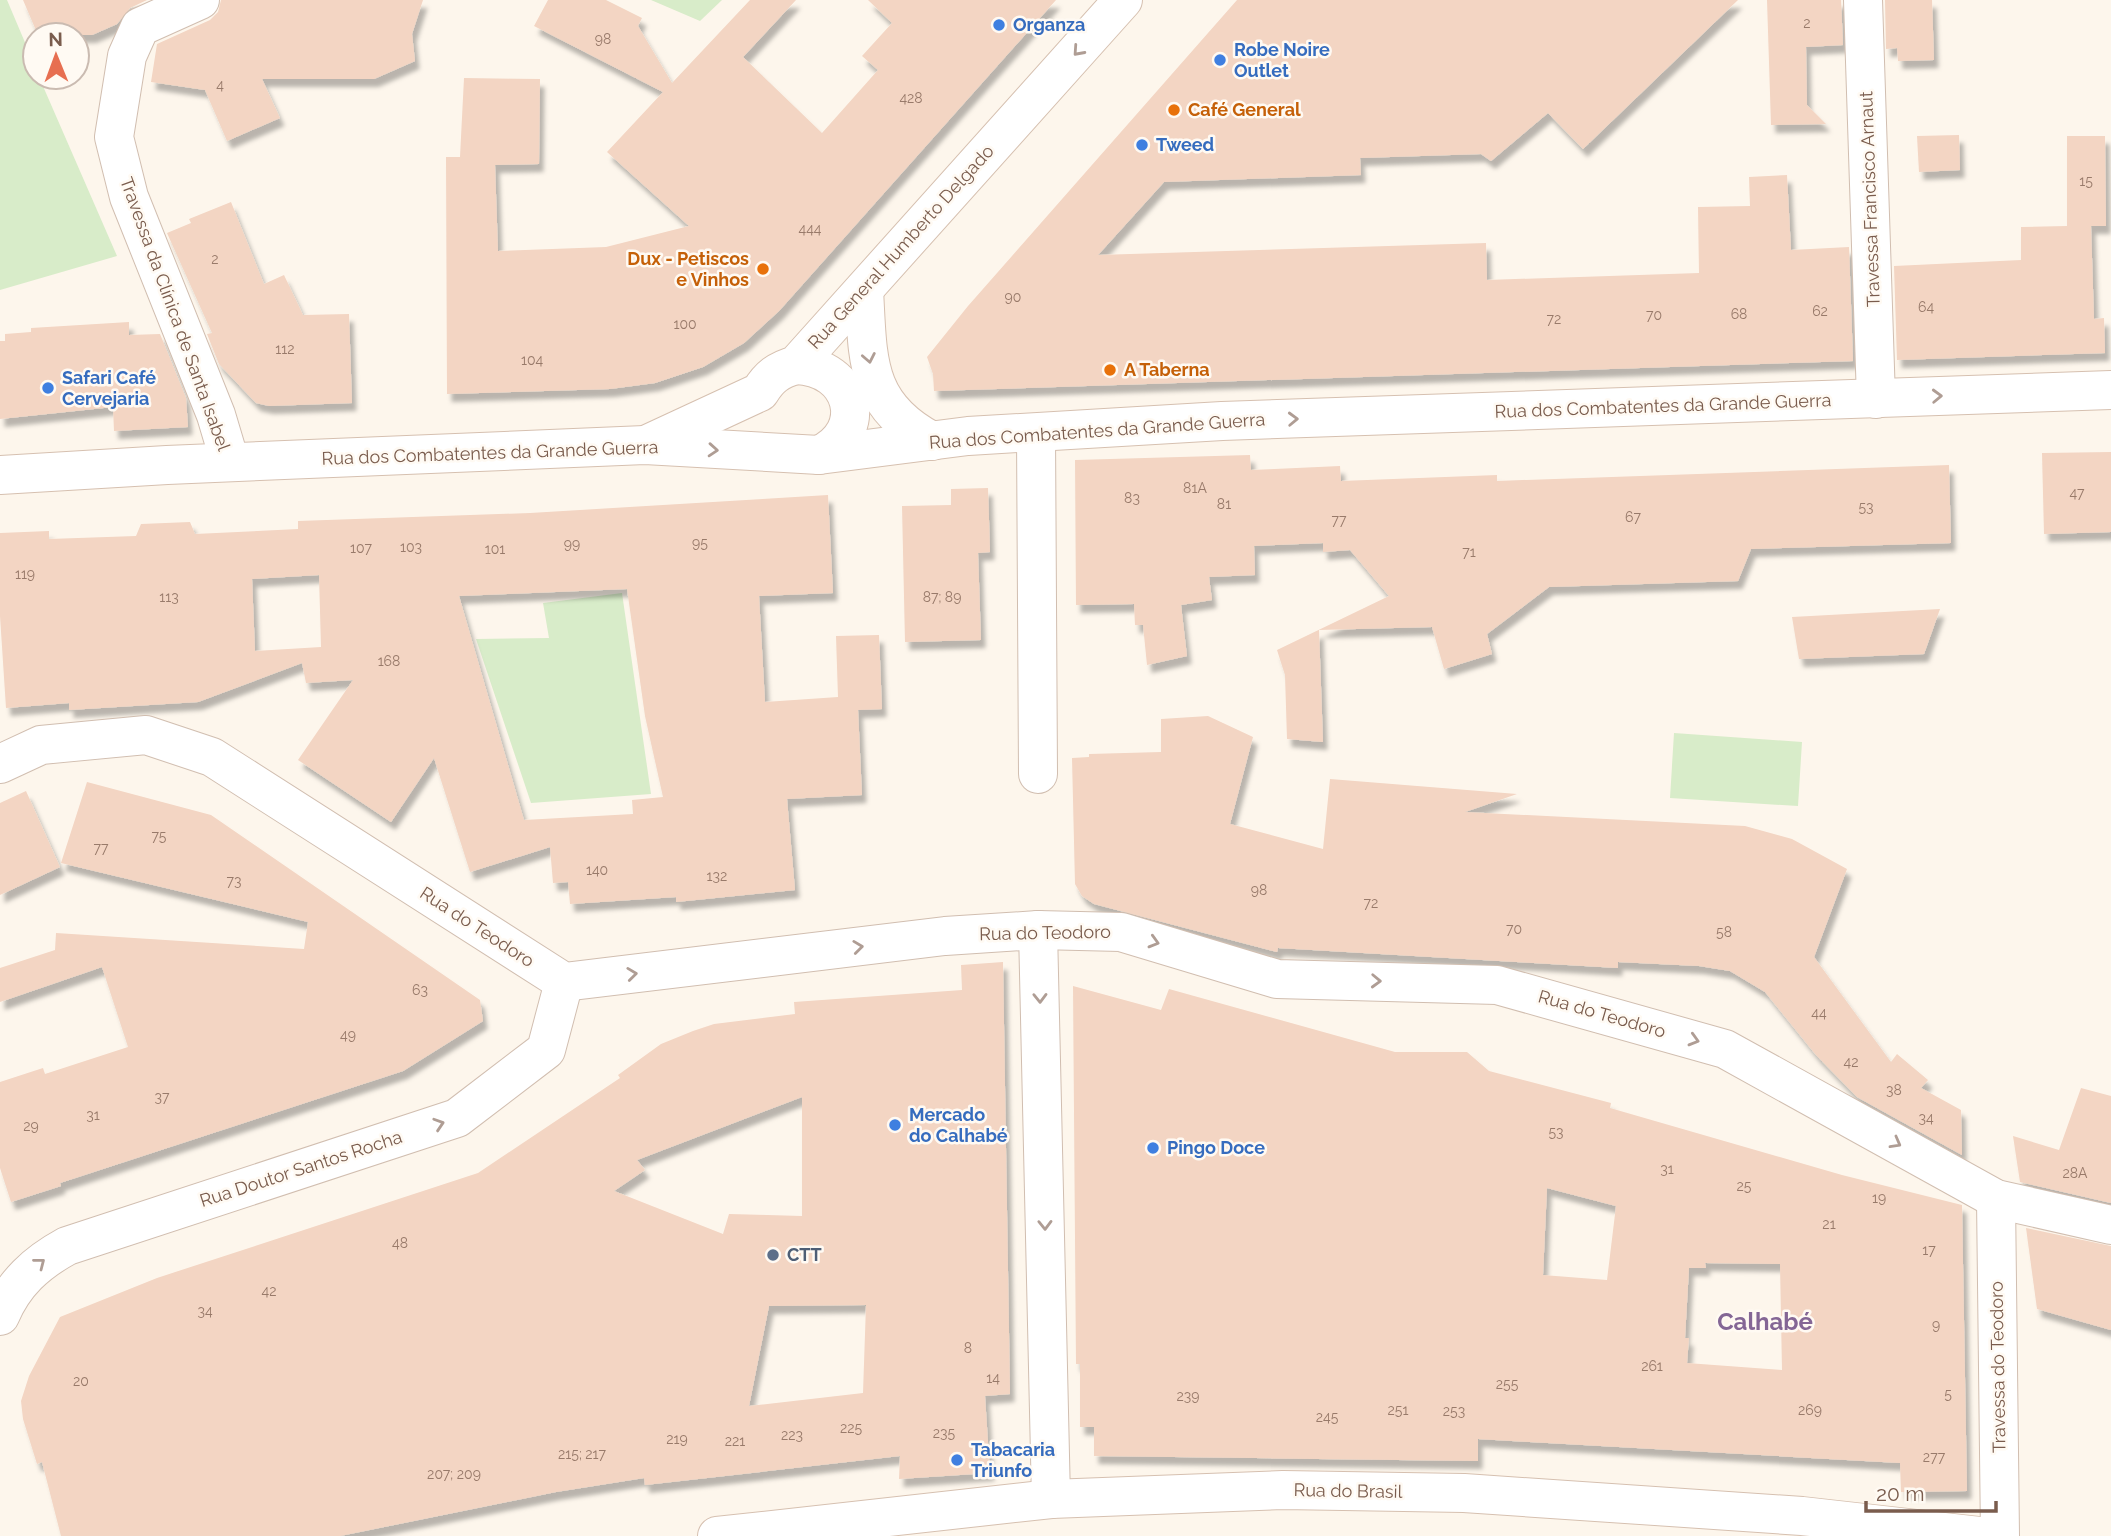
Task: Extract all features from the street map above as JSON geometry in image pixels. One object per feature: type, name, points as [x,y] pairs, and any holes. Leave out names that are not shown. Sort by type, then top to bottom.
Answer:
[{"type":"street","name":"Travessa da Clínica de Santa Isabel","points":[[200,0],[140,27],[127,56],[120,85],[114,137],[128,197],[216,415],[230,462]]},
{"type":"street","name":"Rua General Humberto Delgado","points":[[645,445],[760,392],[774,374],[796,365],[1123,0]]},
{"type":"street","name":"Travessa Francisco Arnaut","points":[[1863,0],[1876,399]]},
{"type":"street","points":[[864,290],[867,346],[874,384],[890,410],[909,429],[932,441]]},
{"type":"street","points":[[760,392],[756,405],[760,430],[775,449],[803,455],[837,443],[845,433],[849,417],[849,401],[843,387],[833,375],[812,365],[796,365]]},
{"type":"street","name":"Rua dos Combatentes da Grande Guerra","points":[[0,475],[230,462],[645,445],[803,455],[932,441],[1222,421],[2111,390]]},
{"type":"street","points":[[1036,433],[1038,774]]},
{"type":"street","name":"Rua do Teodoro","points":[[0,764],[41,745],[146,735],[212,757],[564,982],[945,936],[1038,930],[1121,932],[1277,979],[1497,985],[1725,1049],[1996,1199],[2111,1225]]},
{"type":"street","points":[[1038,930],[1051,1500]]},
{"type":"street","name":"Rua Doutor Santos Rocha","points":[[0,1316],[26,1275],[41,1260],[67,1246],[457,1118],[546,1050],[564,982]]},
{"type":"street","name":"Travessa do Teodoro","points":[[1996,1199],[2000,1536]]},
{"type":"street","name":"Rua do Brasil","points":[[717,1536],[1051,1500],[1283,1490],[1464,1493],[1802,1516],[1979,1536]]},
{"type":"green space","points":[[0,0],[7,0],[21,33],[21,91],[45,91],[117,256],[0,290]]},
{"type":"green space","points":[[651,0],[722,0],[700,21]]},
{"type":"green space","points":[[622,593],[651,794],[531,803],[476,639],[549,638],[543,603]]},
{"type":"green space","points":[[1674,733],[1802,742],[1798,806],[1670,798]]},
{"type":"building","points":[[23,0],[147,0],[130,8],[117,24],[92,35],[91,21],[32,21]]},
{"type":"building","points":[[221,0],[423,0],[412,34],[415,61],[374,79],[262,79],[280,118],[227,141],[205,90],[151,82],[157,44],[210,20],[218,12]]},
{"type":"building","points":[[548,0],[606,0],[642,18],[638,26],[672,83],[750,0],[796,0],[743,57],[822,133],[878,70],[862,56],[892,23],[868,0],[1056,0],[779,311],[744,343],[703,367],[655,383],[610,389],[447,394],[446,157],[460,157],[464,78],[540,79],[539,164],[495,165],[498,251],[606,247],[689,226],[607,152],[663,92],[534,26]]},
{"type":"building","points":[[1237,0],[1738,0],[1583,149],[1548,113],[1491,161],[1481,154],[1360,158],[1361,175],[1164,182],[1098,255],[1486,243],[1487,280],[1699,273],[1698,207],[1750,206],[1749,177],[1787,175],[1791,250],[1849,247],[1853,361],[934,391],[933,374],[927,357],[968,306]]},
{"type":"building","points":[[1767,0],[1841,0],[1843,45],[1806,47],[1807,105],[1826,124],[1771,125]]},
{"type":"building","points":[[1885,0],[1932,0],[1934,60],[1898,61],[1897,48],[1886,49]]},
{"type":"building","points":[[1959,135],[1960,170],[1919,172],[1917,136]]},
{"type":"building","points":[[2067,136],[2105,136],[2106,226],[2091,226],[2094,319],[2104,318],[2105,353],[1897,360],[1894,266],[2021,260],[2021,227],[2067,226]]},
{"type":"building","points":[[231,202],[264,284],[284,275],[303,315],[349,314],[352,403],[269,406],[256,403],[219,364],[207,334],[212,333],[167,233],[191,223],[189,219]]},
{"type":"building","points":[[129,322],[129,335],[160,334],[186,398],[188,427],[114,431],[113,407],[0,419],[0,341],[5,341],[5,334],[31,332],[31,328]]},
{"type":"building","points":[[2111,452],[2111,532],[2044,534],[2042,453]]},
{"type":"building","points":[[1250,455],[1251,470],[1340,466],[1341,481],[1497,475],[1497,481],[1949,465],[1951,543],[1751,549],[1738,581],[1549,587],[1487,634],[1492,654],[1444,669],[1432,627],[1319,630],[1323,742],[1287,739],[1285,675],[1277,650],[1389,596],[1350,550],[1323,552],[1323,543],[1254,546],[1255,575],[1209,577],[1212,600],[1181,605],[1187,656],[1147,665],[1143,625],[1135,625],[1134,604],[1076,605],[1075,460]]},
{"type":"building","points":[[988,488],[990,552],[978,553],[981,640],[905,642],[902,506],[951,505],[951,489]]},
{"type":"building","points":[[828,495],[833,593],[759,596],[765,702],[838,697],[836,636],[879,635],[882,709],[858,710],[862,795],[787,799],[795,890],[676,902],[676,897],[570,904],[568,882],[553,883],[550,847],[470,872],[434,758],[391,822],[298,760],[353,680],[306,683],[302,663],[198,702],[69,710],[69,703],[6,708],[0,616],[0,533],[49,531],[49,539],[136,536],[141,524],[190,522],[195,534],[298,529],[298,521],[530,513]],"holes":[[[319,575],[321,647],[255,651],[252,579]],[[627,589],[645,716],[663,797],[632,800],[633,814],[524,820],[459,596]]]},
{"type":"building","points":[[1940,609],[1924,654],[1799,659],[1792,617]]},
{"type":"building","points":[[1208,716],[1253,737],[1230,824],[1323,849],[1330,779],[1517,794],[1465,812],[1745,826],[1792,839],[1847,869],[1814,957],[1891,1062],[1897,1054],[1928,1080],[1921,1088],[1961,1110],[1962,1155],[1857,1097],[1816,1055],[1765,992],[1730,971],[1699,966],[1618,962],[1618,968],[1278,948],[1277,952],[1094,904],[1082,896],[1075,884],[1072,758],[1089,757],[1089,754],[1161,752],[1161,719]]},
{"type":"building","points":[[87,782],[211,815],[480,1000],[483,1021],[403,1071],[60,1183],[61,1186],[11,1202],[0,1168],[0,1082],[43,1068],[45,1074],[128,1047],[102,967],[0,1002],[0,968],[55,950],[56,933],[304,949],[308,922],[61,863]]},
{"type":"building","points":[[26,791],[60,867],[0,895],[0,803]]},
{"type":"building","points":[[1003,962],[1010,1394],[985,1396],[990,1473],[899,1479],[900,1456],[645,1485],[644,1478],[556,1492],[340,1536],[61,1536],[42,1462],[37,1464],[23,1419],[21,1401],[29,1376],[60,1317],[157,1278],[478,1173],[620,1078],[618,1075],[661,1044],[693,1031],[714,1024],[795,1014],[794,1002],[962,990],[961,965]],"holes":[[[802,1097],[802,1216],[729,1214],[723,1234],[614,1191],[645,1170],[637,1160]],[[866,1305],[863,1393],[749,1406],[769,1306]]]},
{"type":"building","points":[[1073,986],[1161,1010],[1169,989],[1395,1052],[1467,1052],[1489,1071],[1611,1103],[1610,1108],[1842,1175],[1962,1205],[1967,1491],[1901,1492],[1900,1463],[1478,1439],[1478,1461],[1094,1456],[1094,1427],[1080,1427],[1080,1364],[1076,1364]],"holes":[[[1547,1188],[1616,1206],[1607,1280],[1543,1275]],[[1705,1263],[1780,1264],[1782,1370],[1687,1363],[1689,1338],[1685,1338],[1689,1268],[1706,1268]]]},
{"type":"building","points":[[2081,1088],[2111,1096],[2111,1203],[2020,1182],[2013,1136],[2059,1150]]},
{"type":"building","points":[[2026,1228],[2111,1246],[2111,1330],[2037,1309]]},
{"type":"place","name":"Organza","points":[[999,25]]},
{"type":"place","name":"Robe Noire Outlet","points":[[1220,60]]},
{"type":"place","name":"Café General","points":[[1174,110]]},
{"type":"place","name":"Tweed","points":[[1142,145]]},
{"type":"place","name":"Dux - Petiscos e Vinhos","points":[[763,269]]},
{"type":"place","name":"A Taberna","points":[[1110,370]]},
{"type":"place","name":"Safari Café Cervejaria","points":[[48,388]]},
{"type":"place","name":"Mercado do Calhabé","points":[[895,1125]]},
{"type":"place","name":"Pingo Doce","points":[[1153,1148]]},
{"type":"place","name":"CTT","points":[[773,1255]]},
{"type":"place","name":"Tabacaria Triunfo","points":[[957,1460]]},
{"type":"district","name":"Calhabé","points":[[1765,1322]]}]
